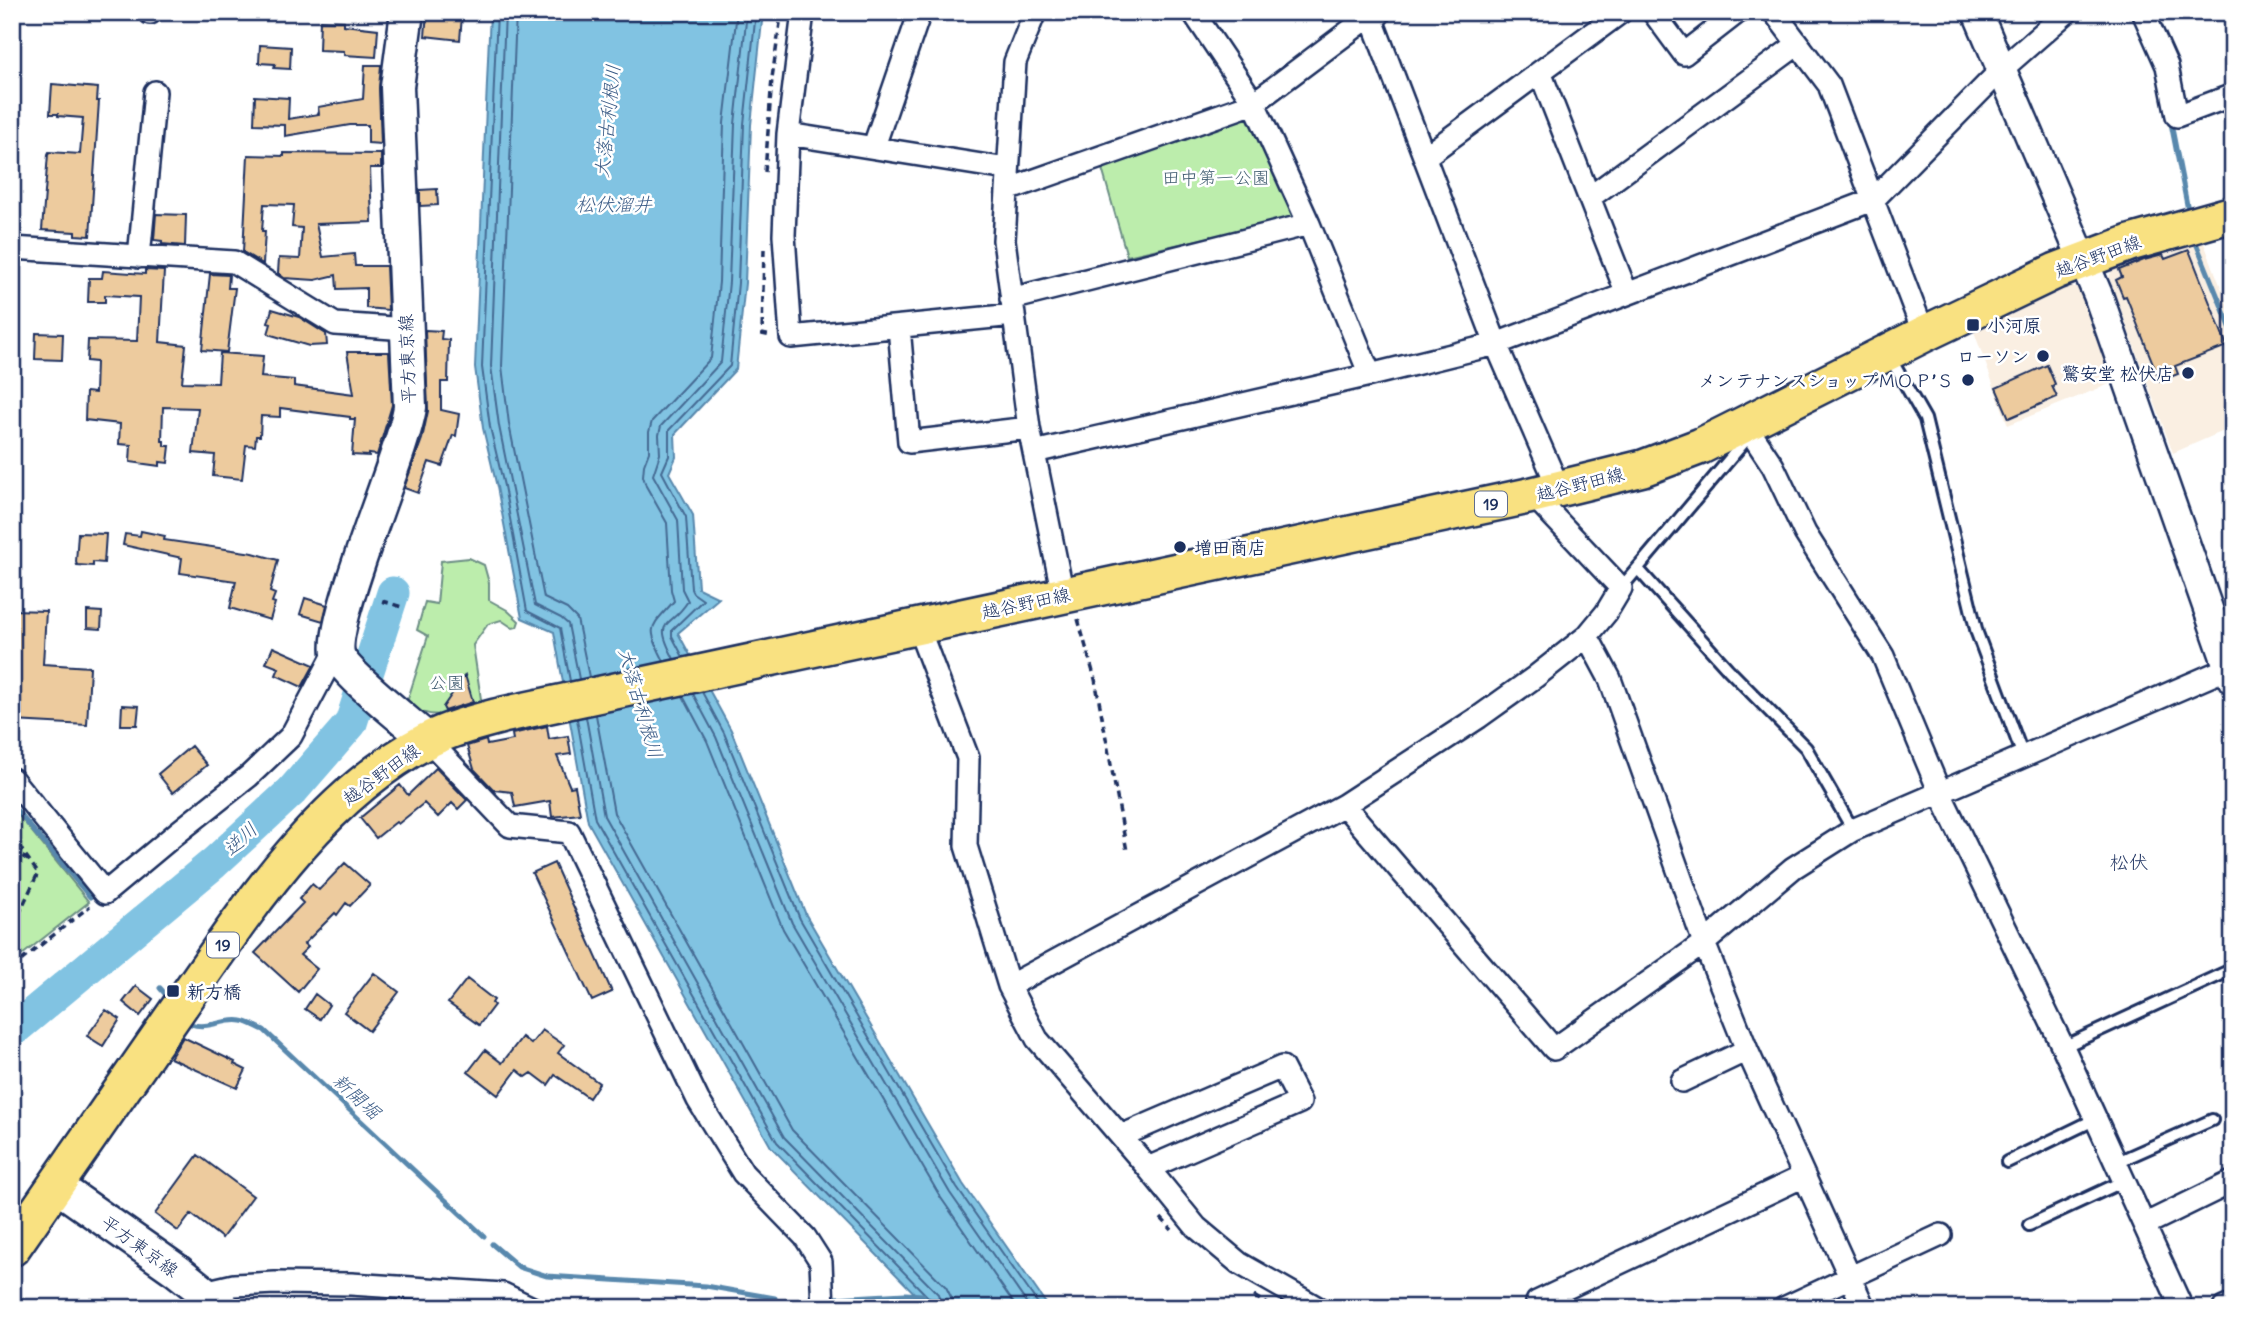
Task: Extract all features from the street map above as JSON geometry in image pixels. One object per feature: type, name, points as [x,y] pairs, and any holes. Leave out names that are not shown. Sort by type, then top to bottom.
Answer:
[{"type":"main road","name":"平方東京線","points":[[337,649],[338,632],[351,589],[408,419],[410,393],[397,87],[407,12]]},
{"type":"main road","name":"越谷野田線","points":[[12,1248],[216,955],[296,849],[327,816],[357,790],[393,761],[428,740],[461,726],[1546,492],[1643,468],[1748,429],[1924,334],[2083,259],[2233,214]]},
{"type":"main road","points":[[337,649],[340,660],[428,740]]},
{"type":"main road","name":"平方東京線","points":[[55,1185],[214,1300]]},
{"type":"street","points":[[803,12],[788,134],[784,235],[790,337],[899,327],[1012,307],[1309,224]]},
{"type":"street","points":[[874,146],[920,12]]},
{"type":"street","points":[[1035,12],[1015,62],[1004,240],[1029,428],[1067,594]]},
{"type":"street","points":[[1193,12],[1254,103],[1309,224],[1370,375]]},
{"type":"street","points":[[1426,156],[1621,12]]},
{"type":"street","points":[[1653,12],[1684,54],[1738,12]]},
{"type":"street","points":[[1774,12],[1829,85],[1924,334]]},
{"type":"street","points":[[1344,805],[1554,1048],[1704,943],[1793,868],[1853,830],[2023,756],[2231,671],[2098,295],[1977,12]]},
{"type":"street","points":[[1034,452],[1496,344],[1873,200],[2002,69],[2067,12]]},
{"type":"street","points":[[1007,190],[1254,103],[1372,13],[1496,344],[1546,492],[1622,588],[1587,636],[1535,677],[1344,805],[1009,986]]},
{"type":"street","points":[[2145,13],[2167,66],[2177,116],[2233,95]]},
{"type":"street","points":[[1589,198],[1798,44]]},
{"type":"street","points":[[1540,72],[1626,295]]},
{"type":"street","points":[[139,257],[155,92]]},
{"type":"street","points":[[788,134],[1007,169]]},
{"type":"street","points":[[12,248],[234,262],[335,324],[407,329]]},
{"type":"street","points":[[899,327],[909,442],[1029,428]]},
{"type":"street","points":[[1748,429],[1773,466],[1805,533],[1884,656],[1940,793],[2063,1047],[2182,1308]]},
{"type":"street","points":[[918,627],[968,758],[966,846],[1009,986],[1037,1039],[1196,1227],[1239,1263],[1318,1308]]},
{"type":"street","points":[[1587,636],[1611,679],[1704,943],[1747,1050],[1863,1307]]},
{"type":"street","points":[[12,779],[105,893],[249,776],[291,736],[337,649]]},
{"type":"street","points":[[428,740],[510,826],[569,832],[698,1100],[743,1173],[805,1237],[821,1262],[823,1308]]},
{"type":"street","points":[[1682,1082],[1747,1050]]},
{"type":"street","points":[[1121,1136],[1282,1067],[1300,1102],[1148,1168]]},
{"type":"street","points":[[1540,1308],[1537,1302],[1804,1176]]},
{"type":"street","points":[[2144,1225],[2232,1182]]},
{"type":"street","points":[[1784,1308],[1941,1235]]},
{"type":"street","points":[[214,1300],[234,1284],[351,1284],[503,1294],[532,1308]]},
{"type":"street","points":[[2224,1308],[2233,1304]]},
{"type":"lane","points":[[1887,353],[1925,419],[1977,633],[2023,756]]},
{"type":"lane","points":[[1622,588],[1748,429]]},
{"type":"lane","points":[[1638,569],[1728,670],[1806,748],[1853,830]]},
{"type":"lane","points":[[2063,1047],[2233,969]]},
{"type":"lane","points":[[2007,1162],[2096,1119]]},
{"type":"lane","points":[[2029,1225],[2212,1120]]},
{"type":"path","points":[[1067,594],[1095,679],[1127,851]]},
{"type":"path","points":[[384,602],[402,607]]},
{"type":"path","points":[[12,836],[38,873],[12,929]]},
{"type":"path","points":[[12,850],[31,862]]},
{"type":"path","points":[[12,968],[105,893]]},
{"type":"shaded area","name":"驚安堂 松伏店","points":[[2204,243],[2233,319],[2233,427],[2173,453],[2109,277],[2116,262]]},
{"type":"shaded area","name":"ローソン","points":[[2066,284],[2083,290],[2112,383],[2008,425],[1973,329]]},
{"type":"green space","name":"田中第一公園","points":[[1248,105],[1294,218],[1127,256],[1099,158]]},
{"type":"green space","name":"公園","points":[[469,558],[484,565],[489,583],[489,600],[507,610],[519,621],[517,627],[513,628],[501,620],[488,624],[473,645],[482,706],[452,713],[425,713],[406,705],[428,636],[417,630],[425,602],[437,604],[441,561]]},
{"type":"green space","points":[[12,807],[89,902],[12,963]]},
{"type":"water","points":[[490,12],[763,12],[751,125],[745,283],[736,369],[675,434],[676,457],[669,473],[693,515],[698,588],[719,598],[678,633],[731,730],[806,915],[963,1184],[1049,1308],[929,1308],[771,1147],[588,822],[554,632],[522,618],[483,428],[475,367]]},
{"type":"building","points":[[427,12],[451,12],[451,15],[462,16],[460,40],[425,36]]},
{"type":"building","points":[[320,20],[344,21],[344,25],[378,29],[376,57],[319,50]]},
{"type":"building","points":[[260,45],[291,47],[290,69],[259,63]]},
{"type":"building","points":[[365,65],[381,65],[381,144],[368,143],[368,125],[350,125],[285,136],[285,125],[254,124],[255,96],[289,98],[288,119],[319,114],[318,107],[363,99]]},
{"type":"building","points":[[52,84],[98,88],[90,236],[75,235],[75,232],[42,230],[48,154],[80,154],[83,118],[50,114]]},
{"type":"building","points":[[284,153],[381,154],[381,168],[370,168],[372,222],[316,224],[323,257],[354,254],[355,266],[386,266],[388,310],[366,308],[366,288],[337,289],[336,275],[315,280],[284,278],[278,273],[279,258],[300,259],[302,228],[292,227],[294,205],[264,204],[263,264],[243,252],[248,155],[284,156]]},
{"type":"building","points":[[437,189],[438,205],[420,206],[420,190]]},
{"type":"building","points":[[156,214],[186,215],[185,246],[162,244],[162,241],[154,240]]},
{"type":"building","points":[[2189,250],[2227,346],[2175,366],[2178,374],[2160,381],[2126,296],[2123,297],[2116,280],[2122,277],[2119,270],[2144,260],[2163,255],[2165,259]]},
{"type":"building","points":[[145,270],[164,271],[160,342],[186,345],[182,382],[218,383],[220,353],[263,356],[261,377],[294,380],[294,386],[354,394],[347,352],[389,352],[392,405],[377,455],[352,455],[355,419],[280,408],[280,417],[261,416],[260,436],[256,436],[255,446],[246,445],[242,479],[213,476],[215,455],[193,453],[198,408],[163,407],[162,441],[164,446],[170,446],[168,463],[160,462],[160,466],[130,462],[131,445],[119,444],[120,424],[85,420],[86,392],[95,393],[96,362],[87,361],[88,340],[137,341],[139,297],[105,295],[105,302],[88,302],[89,278],[102,278],[103,271],[145,274]]},
{"type":"building","points":[[210,274],[229,275],[228,288],[235,288],[227,352],[202,350]]},
{"type":"building","points":[[272,309],[299,317],[326,334],[327,345],[309,346],[268,334]]},
{"type":"building","points":[[425,330],[442,331],[441,339],[449,340],[448,382],[441,382],[441,410],[459,414],[456,436],[453,435],[442,466],[429,462],[418,493],[404,488],[422,439],[428,411]]},
{"type":"building","points":[[36,333],[63,334],[62,360],[35,359]]},
{"type":"building","points":[[2047,365],[2057,397],[2009,418],[1996,388]]},
{"type":"building","points":[[141,531],[165,536],[164,540],[253,553],[278,560],[270,592],[275,594],[272,602],[275,603],[270,620],[230,608],[236,581],[180,573],[182,558],[123,545],[125,534],[140,536]]},
{"type":"building","points":[[78,533],[106,534],[104,563],[93,562],[93,566],[77,565]]},
{"type":"building","points":[[305,598],[327,605],[323,621],[300,614]]},
{"type":"building","points":[[12,610],[46,611],[43,664],[90,667],[87,725],[14,721]]},
{"type":"building","points":[[87,611],[102,612],[101,629],[87,628]]},
{"type":"building","points":[[273,647],[314,665],[302,687],[276,675],[279,668],[266,663]]},
{"type":"building","points":[[465,675],[473,702],[445,711],[443,707]]},
{"type":"building","points":[[122,705],[139,706],[137,725],[121,725]]},
{"type":"building","points":[[547,726],[549,739],[568,736],[571,754],[557,756],[570,787],[575,786],[580,814],[552,817],[550,801],[515,807],[512,792],[494,790],[474,769],[467,746],[486,740],[487,745],[513,740],[512,734]]},
{"type":"building","points":[[191,746],[207,765],[173,793],[158,774]]},
{"type":"building","points":[[436,768],[467,800],[458,809],[452,803],[438,817],[424,803],[376,838],[360,818],[400,785],[408,795]]},
{"type":"building","points":[[345,863],[370,885],[350,906],[346,903],[337,915],[335,913],[304,944],[308,947],[300,955],[317,969],[298,992],[255,953],[303,903],[299,899],[312,884],[319,890]]},
{"type":"building","points":[[554,863],[612,992],[592,1001],[532,873]]},
{"type":"building","points":[[374,973],[399,992],[369,1031],[344,1012]]},
{"type":"building","points":[[467,979],[494,1000],[494,1005],[479,1025],[448,1003]]},
{"type":"building","points":[[136,986],[153,999],[140,1016],[123,1002]]},
{"type":"building","points":[[315,994],[329,1005],[320,1019],[305,1009]]},
{"type":"building","points":[[106,1010],[120,1019],[103,1046],[87,1036]]},
{"type":"building","points":[[542,1030],[564,1045],[558,1053],[599,1083],[589,1098],[555,1075],[548,1085],[532,1073],[526,1077],[517,1070],[498,1095],[468,1072],[485,1050],[502,1063],[522,1037],[531,1044]]},
{"type":"building","points":[[183,1037],[246,1070],[237,1088],[170,1058]]},
{"type":"building","points":[[198,1155],[253,1196],[222,1238],[191,1214],[178,1231],[155,1214]]},
{"type":"waterway","points":[[2170,118],[2188,210]]},
{"type":"waterway","points":[[2194,238],[2233,334]]},
{"type":"waterway","name":"逆川","points":[[12,1031],[214,863],[292,791],[351,723],[393,593]]},
{"type":"waterway","name":"新開堀","points":[[12,805],[90,897]]},
{"type":"waterway","name":"新開堀","points":[[160,988],[168,997]]},
{"type":"waterway","name":"新開堀","points":[[191,1024],[204,1026],[242,1021],[264,1030],[484,1236]]},
{"type":"waterway","name":"新開堀","points":[[492,1244],[519,1267],[547,1276],[706,1286],[775,1298]]},
{"type":"waterway","points":[[835,1298],[923,1295]]},
{"type":"place","name":"小河原","points":[[1973,325]]},
{"type":"place","name":"ローソン","points":[[2043,356]]},
{"type":"place","name":"驚安堂 松伏店","points":[[2188,373]]},
{"type":"place","name":"メンテナンスショップＭＯＰ’Ｓ","points":[[1968,380]]},
{"type":"place","name":"増田商店","points":[[1180,547]]},
{"type":"place","name":"新方橋","points":[[173,991]]},
{"type":"district","name":"松伏","points":[[2129,862]]},
{"type":"water label","name":"大落古利根川","points":[[607,121]]},
{"type":"water label","name":"松伏溜井","points":[[614,204]]},
{"type":"water label","name":"大落古利根川","points":[[641,703]]}]
